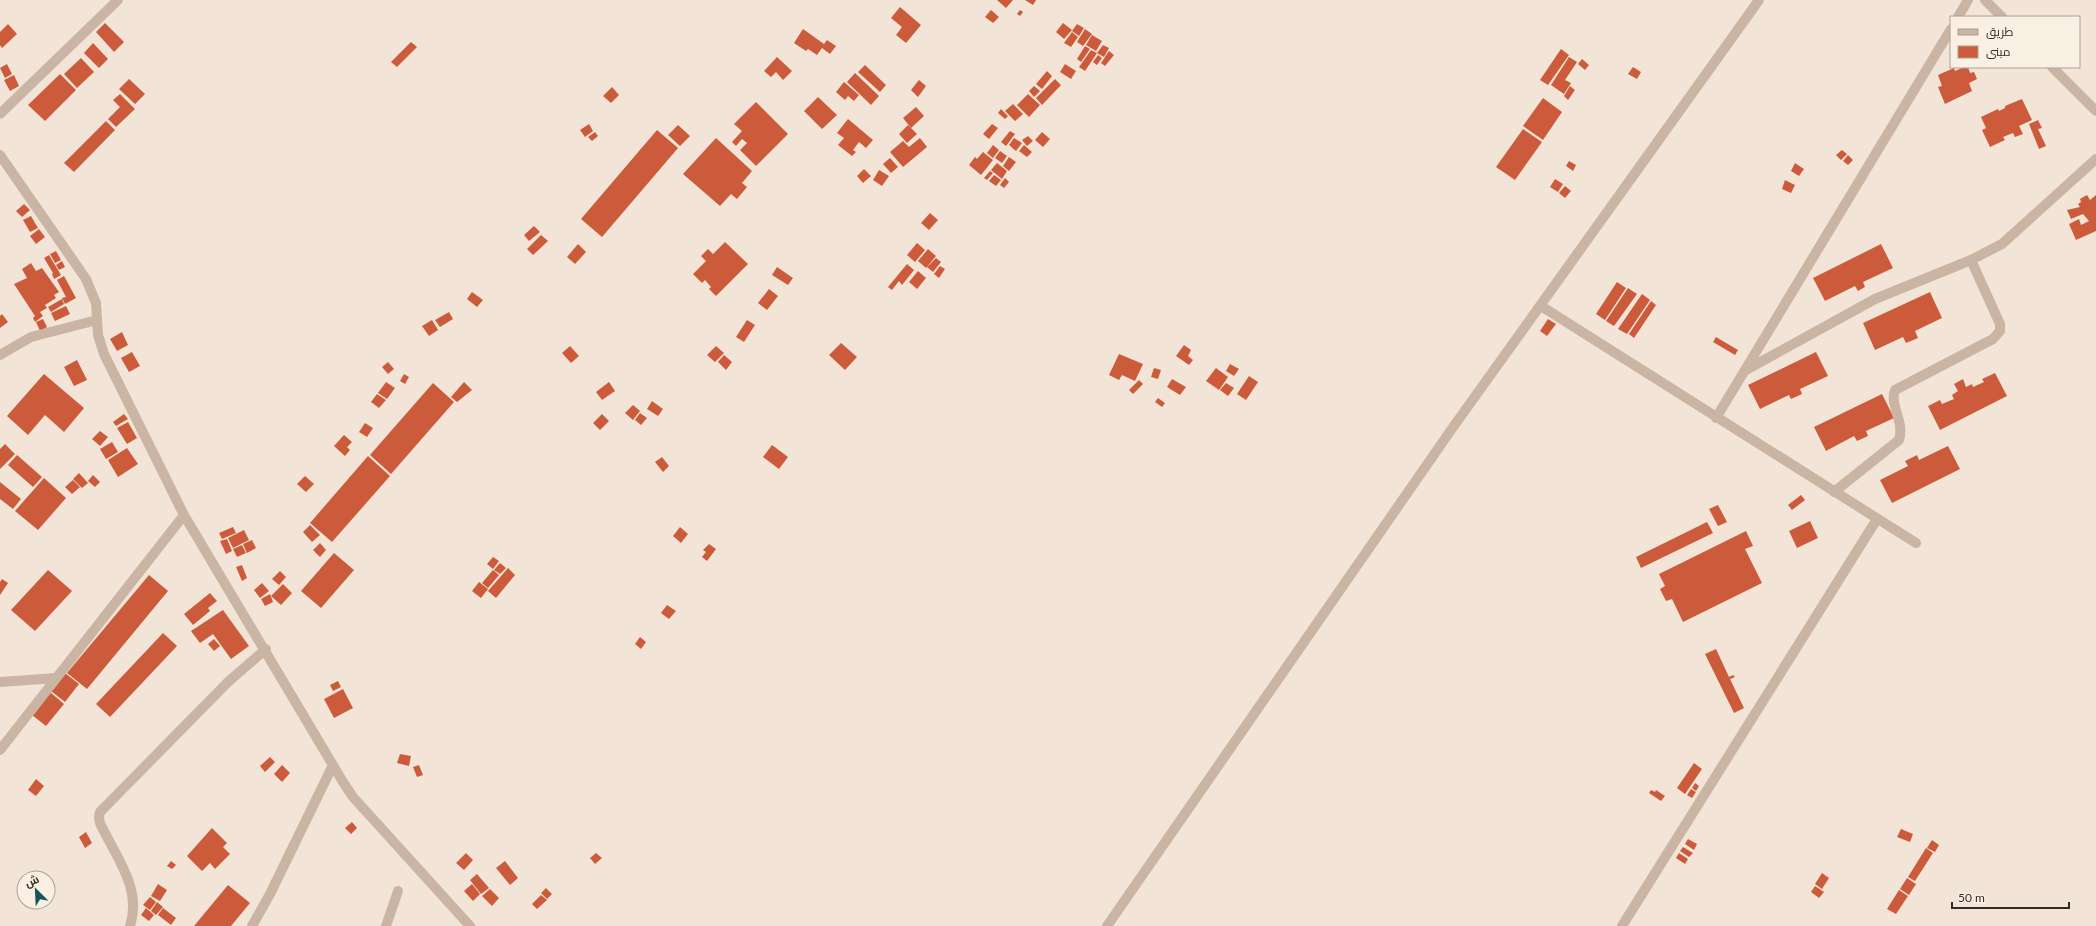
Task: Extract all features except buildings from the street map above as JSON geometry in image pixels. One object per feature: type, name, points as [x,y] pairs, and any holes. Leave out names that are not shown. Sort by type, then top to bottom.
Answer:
[{"type":"street","points":[[0,114],[118,0]]},
{"type":"street","points":[[1107,926],[1364,554],[1759,0]]},
{"type":"street","points":[[1959,16],[1968,0]]},
{"type":"street","points":[[1985,0],[2001,16]]},
{"type":"street","points":[[1716,418],[1950,31]]},
{"type":"street","points":[[2053,68],[2096,111]]},
{"type":"street","points":[[0,155],[86,279],[96,303],[99,340],[104,354],[184,515],[266,649],[333,765],[353,797],[470,926]]},
{"type":"street","points":[[1744,371],[1875,299],[1971,260],[2002,244],[2096,159]]},
{"type":"street","points":[[1834,492],[1899,440],[1902,431],[1893,396],[1895,390],[1993,339],[2000,331],[2000,324],[1971,260]]},
{"type":"street","points":[[1541,306],[1916,543]]},
{"type":"street","points":[[0,354],[31,337],[97,320]]},
{"type":"street","points":[[0,750],[184,515]]},
{"type":"street","points":[[1622,926],[1878,519]]},
{"type":"street","points":[[130,926],[134,911],[130,882],[99,823],[100,812],[223,687],[266,649]]},
{"type":"street","points":[[0,682],[56,678]]},
{"type":"street","points":[[252,926],[270,894],[333,765]]},
{"type":"street","points":[[386,926],[398,891]]}]
